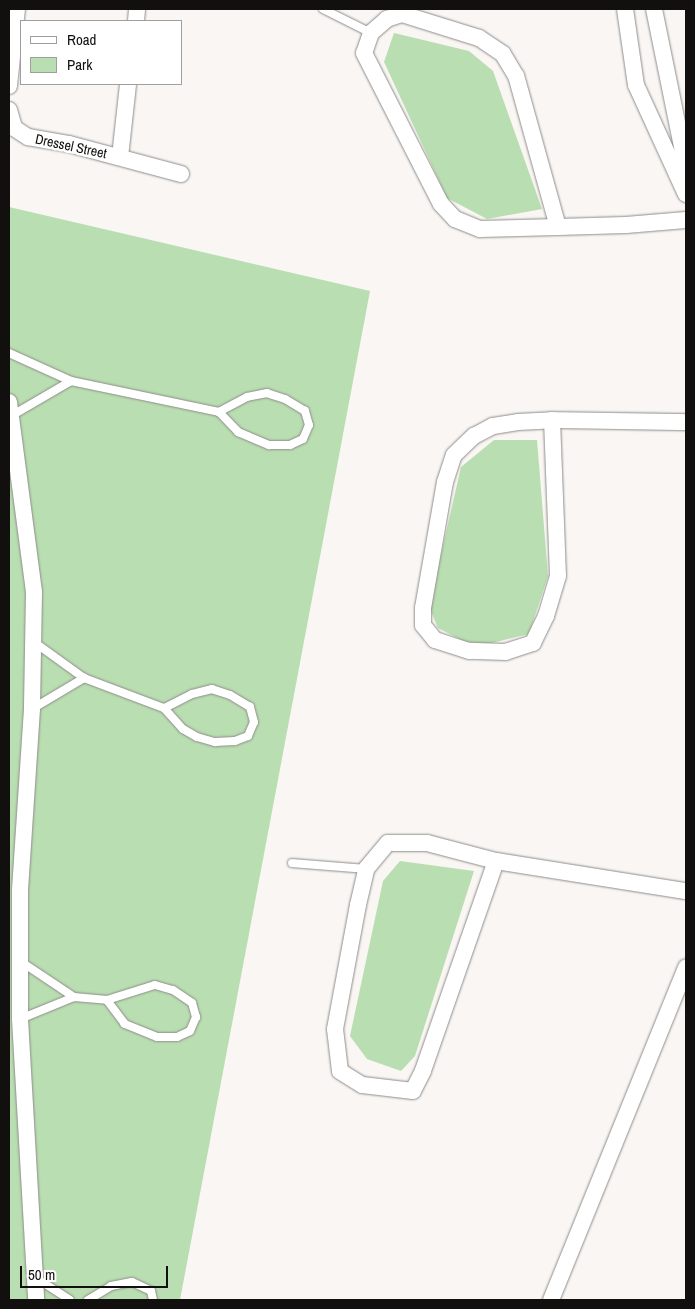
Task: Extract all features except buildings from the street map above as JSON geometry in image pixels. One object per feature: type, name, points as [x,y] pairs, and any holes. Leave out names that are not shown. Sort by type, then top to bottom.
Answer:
[{"type":"street","points":[[9,86],[17,9]]},
{"type":"street","points":[[625,9],[636,85],[686,194]]},
{"type":"street","points":[[654,9],[686,166]]},
{"type":"street","points":[[558,227],[516,76],[503,54],[479,38],[402,14],[387,19],[370,33],[364,52],[441,204],[455,219],[480,229],[558,227],[686,220]]},
{"type":"street","points":[[120,157],[128,85]]},
{"type":"street","name":"Dressel Street","points":[[9,110],[14,128],[28,137],[120,157],[181,174]]},
{"type":"street","points":[[10,409],[31,553],[34,642],[32,709],[20,880],[20,1019],[36,1300]]},
{"type":"street","points":[[552,420],[558,576],[546,616],[532,643],[506,652],[470,651],[435,640],[424,624],[423,608],[445,482],[454,455],[474,436],[493,426],[552,420],[686,422]]},
{"type":"street","points":[[496,861],[423,1071],[413,1091],[362,1085],[340,1071],[335,1028],[366,869],[388,843],[427,843],[496,861],[686,891]]},
{"type":"street","points":[[551,1300],[589,1211],[686,967]]},
{"type":"lane","points":[[324,9],[370,33]]},
{"type":"lane","points":[[9,353],[71,381],[219,412],[238,432],[269,445],[290,445],[303,439],[309,425],[305,411],[285,398],[267,392],[247,397],[219,412]]},
{"type":"lane","points":[[10,409],[71,381]]},
{"type":"lane","points":[[34,642],[84,678],[164,708],[182,728],[214,742],[235,741],[248,736],[254,722],[250,707],[230,695],[212,689],[192,694],[164,708]]},
{"type":"lane","points":[[32,709],[84,678]]},
{"type":"lane","points":[[292,863],[366,869]]},
{"type":"lane","points":[[20,961],[74,997]]},
{"type":"lane","points":[[20,1019],[74,997],[107,1000],[154,985],[173,990],[192,1003],[196,1017],[190,1031],[177,1037],[157,1037],[125,1024],[107,1000]]},
{"type":"lane","points":[[34,1276],[70,1300]]},
{"type":"lane","points":[[88,1300],[111,1286],[132,1282],[151,1292],[153,1300]]},
{"type":"green space","points":[[394,33],[469,51],[493,71],[542,209],[487,219],[447,198],[384,62]]},
{"type":"green space","points":[[9,207],[370,291],[180,1300],[9,1300]]},
{"type":"green space","points":[[494,440],[537,440],[548,576],[529,634],[475,647],[438,628],[429,607],[461,467]]},
{"type":"green space","points":[[400,861],[474,871],[415,1056],[401,1071],[367,1059],[350,1036],[383,881]]}]
